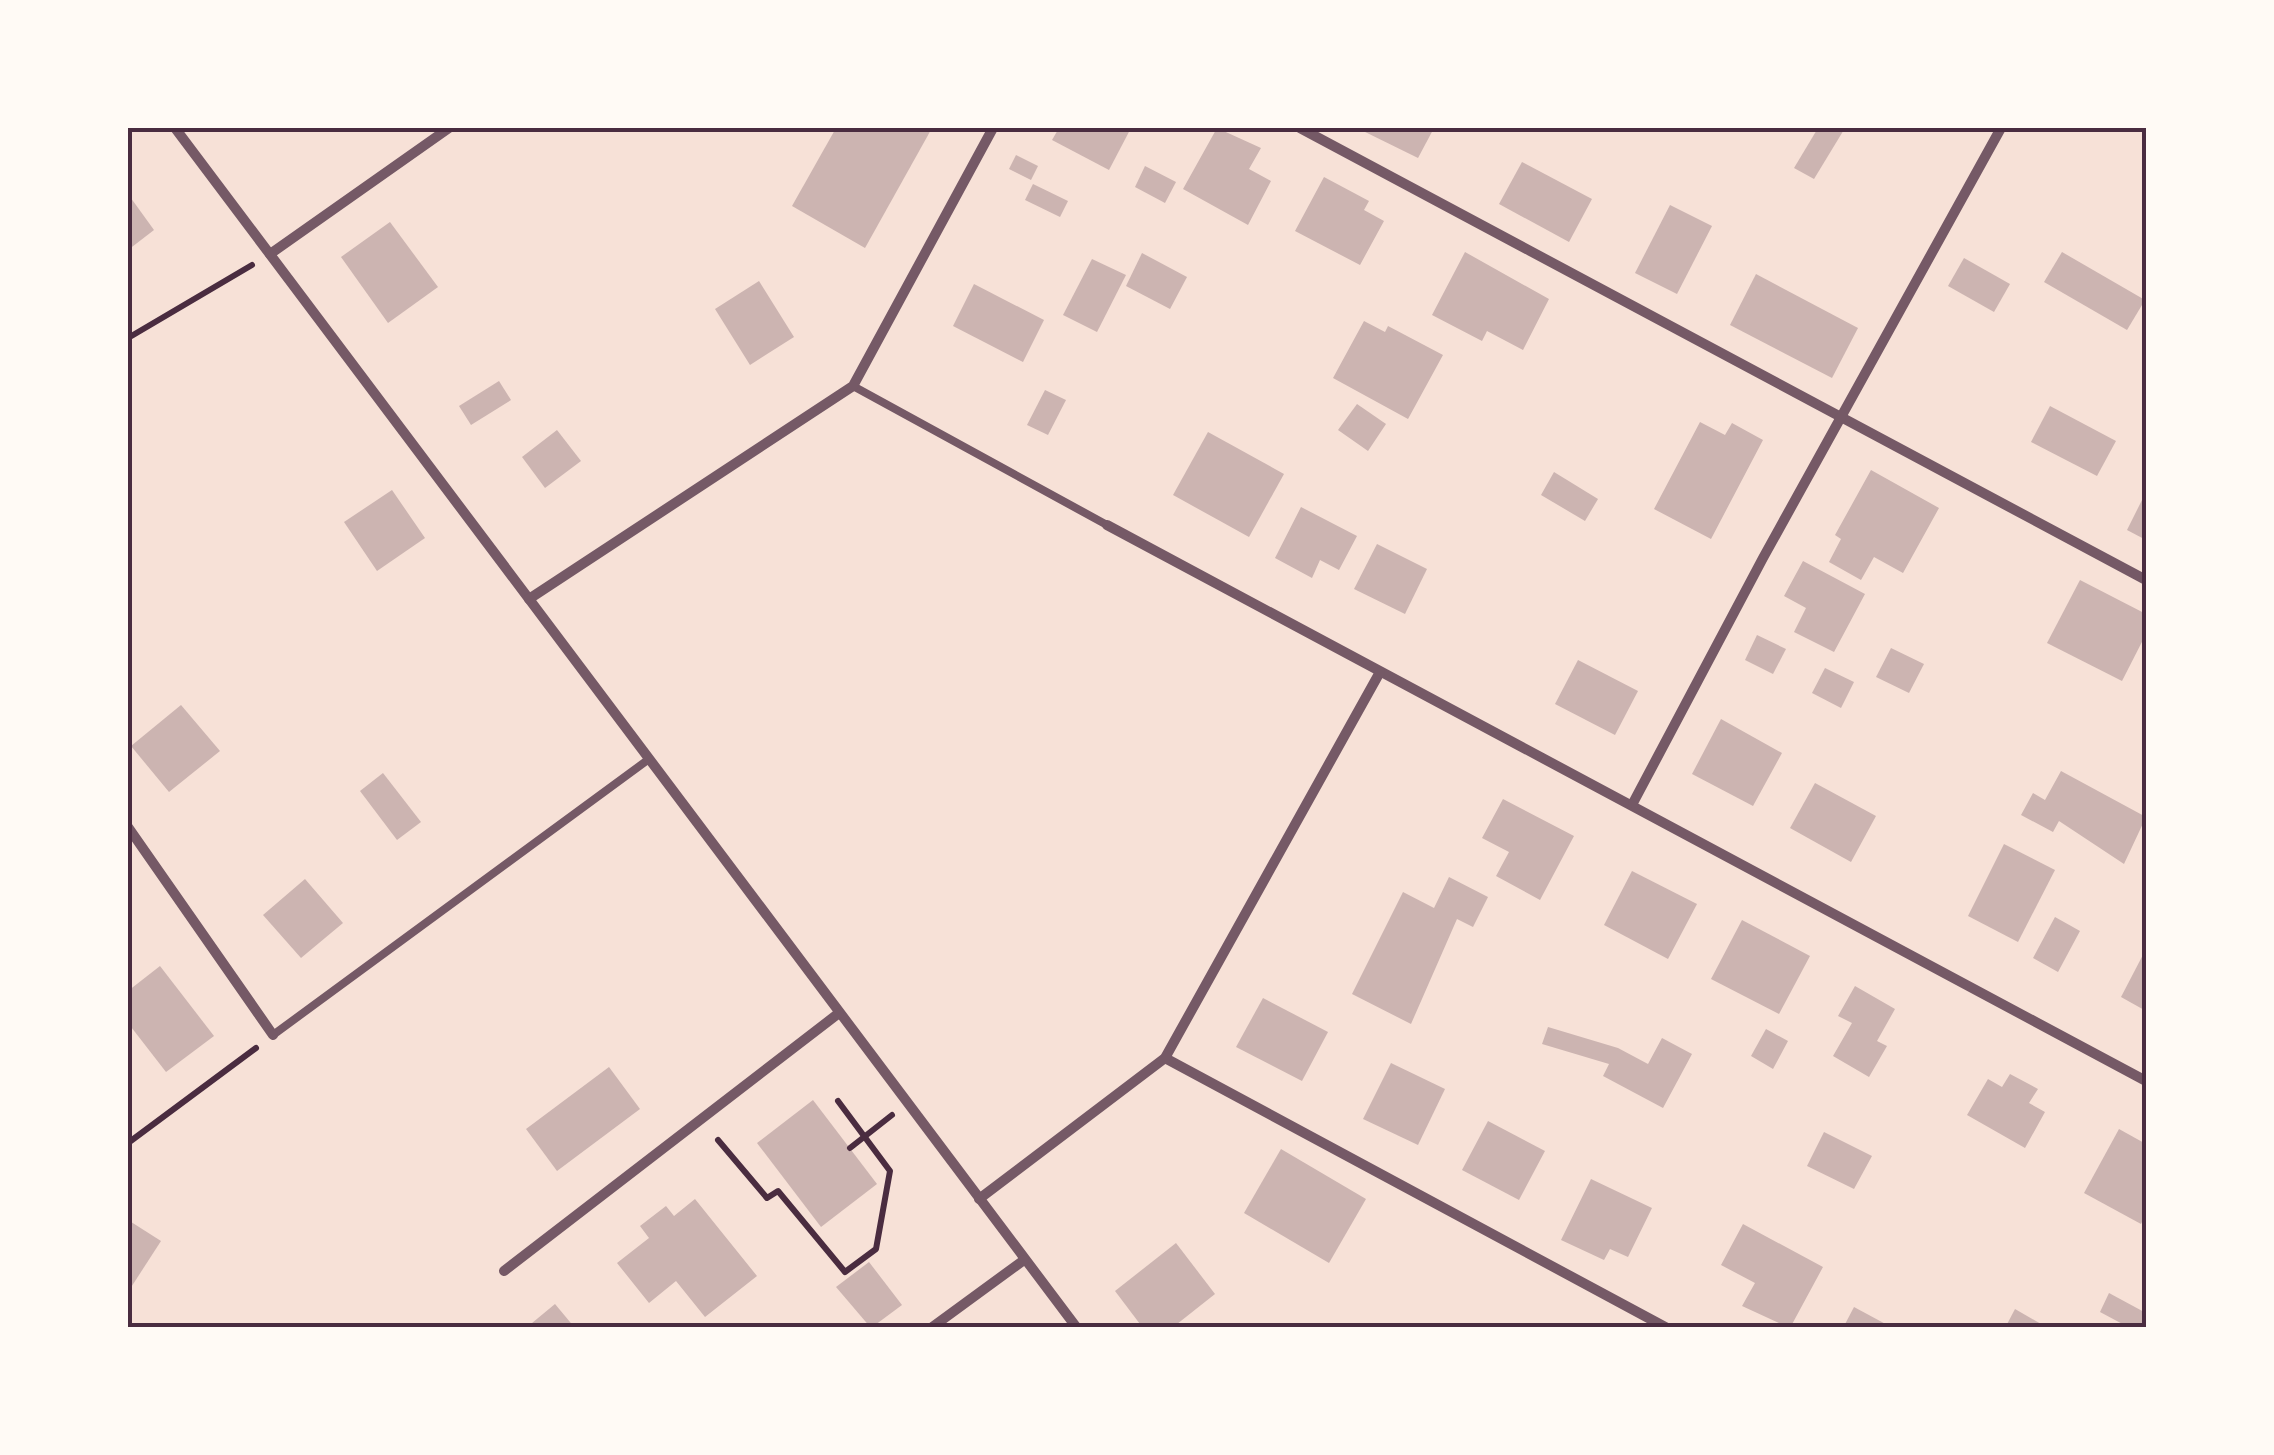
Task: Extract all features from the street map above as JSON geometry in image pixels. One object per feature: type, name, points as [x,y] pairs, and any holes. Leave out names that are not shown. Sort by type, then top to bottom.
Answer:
[{"type":"street","points":[[175,128],[1077,1328]]},
{"type":"street","points":[[270,254],[449,128]]},
{"type":"street","points":[[529,599],[853,386],[992,128]]},
{"type":"street","points":[[1300,128],[2146,580]]},
{"type":"street","points":[[1633,803],[2001,128]]},
{"type":"street","points":[[1107,525],[1633,803],[2146,1081]]},
{"type":"street","points":[[979,1199],[1165,1058],[1380,672]]},
{"type":"street","points":[[128,827],[274,1035]]},
{"type":"street","points":[[504,1272],[840,1013]]},
{"type":"street","points":[[1165,1058],[1667,1328]]},
{"type":"street","points":[[931,1328],[1024,1260]]},
{"type":"lane","points":[[853,386],[1107,525]]},
{"type":"lane","points":[[274,1035],[649,759]]},
{"type":"path","points":[[128,338],[270,254]]},
{"type":"path","points":[[128,1143],[274,1035]]},
{"type":"path","points":[[718,1140],[767,1198],[778,1191],[845,1272],[876,1249],[890,1170],[838,1101]]},
{"type":"path","points":[[850,1148],[892,1115]]},
{"type":"building","points":[[836,128],[932,128],[865,248],[792,206]]},
{"type":"building","points":[[1059,128],[1131,128],[1109,170],[1052,140]]},
{"type":"building","points":[[1217,128],[1261,148],[1249,169],[1271,181],[1248,225],[1183,189]]},
{"type":"building","points":[[1357,128],[1434,128],[1418,158]]},
{"type":"building","points":[[1818,128],[1845,128],[1814,179],[1794,168]]},
{"type":"building","points":[[1016,155],[1038,166],[1031,180],[1009,169]]},
{"type":"building","points":[[1522,162],[1592,199],[1569,242],[1499,204]]},
{"type":"building","points":[[1145,166],[1176,182],[1165,203],[1135,187]]},
{"type":"building","points":[[1324,177],[1369,201],[1364,210],[1384,221],[1360,265],[1295,231]]},
{"type":"building","points":[[1033,184],[1068,201],[1060,217],[1025,200]]},
{"type":"building","points":[[128,194],[154,230],[128,250]]},
{"type":"building","points":[[1670,205],[1712,226],[1677,294],[1635,273]]},
{"type":"building","points":[[390,222],[438,287],[388,323],[341,257]]},
{"type":"building","points":[[1465,252],[1549,299],[1523,350],[1487,331],[1482,341],[1432,315]]},
{"type":"building","points":[[2062,252],[2145,300],[2127,330],[2044,282]]},
{"type":"building","points":[[1142,253],[1187,277],[1170,309],[1126,286]]},
{"type":"building","points":[[1964,258],[2010,284],[1994,312],[1948,286]]},
{"type":"building","points":[[1092,259],[1126,275],[1097,332],[1063,315]]},
{"type":"building","points":[[1756,274],[1858,328],[1832,378],[1730,325]]},
{"type":"building","points":[[759,281],[794,337],[750,365],[715,309]]},
{"type":"building","points":[[974,284],[1044,320],[1023,362],[953,326]]},
{"type":"building","points":[[1364,321],[1385,332],[1388,326],[1443,355],[1408,419],[1333,378]]},
{"type":"building","points":[[499,381],[511,400],[471,425],[459,406]]},
{"type":"building","points":[[1045,390],[1066,400],[1048,435],[1027,425]]},
{"type":"building","points":[[1357,404],[1386,424],[1368,451],[1338,430]]},
{"type":"building","points":[[2050,406],[2116,441],[2097,476],[2031,442]]},
{"type":"building","points":[[1700,422],[1725,435],[1732,423],[1763,440],[1711,539],[1654,509]]},
{"type":"building","points":[[557,430],[581,461],[545,488],[522,457]]},
{"type":"building","points":[[1208,432],[1284,474],[1249,537],[1173,495]]},
{"type":"building","points":[[1871,470],[1939,508],[1903,573],[1874,557],[1861,580],[1829,562],[1841,539],[1835,535]]},
{"type":"building","points":[[1554,472],[1598,499],[1585,521],[1541,495]]},
{"type":"building","points":[[392,490],[425,538],[377,571],[344,522]]},
{"type":"building","points":[[2146,492],[2146,540],[2127,530]]},
{"type":"building","points":[[1301,507],[1357,536],[1339,570],[1320,560],[1312,578],[1275,558]]},
{"type":"building","points":[[1377,544],[1427,569],[1405,614],[1354,589]]},
{"type":"building","points":[[1803,561],[1865,594],[1834,652],[1794,632],[1806,608],[1784,596]]},
{"type":"building","points":[[2080,580],[2146,614],[2146,634],[2122,681],[2047,643]]},
{"type":"building","points":[[1757,635],[1786,649],[1773,674],[1745,660]]},
{"type":"building","points":[[1891,648],[1924,664],[1909,693],[1876,677]]},
{"type":"building","points":[[1578,660],[1638,691],[1615,735],[1555,704]]},
{"type":"building","points":[[1825,668],[1854,682],[1841,708],[1812,693]]},
{"type":"building","points":[[181,705],[220,751],[169,792],[131,746]]},
{"type":"building","points":[[1721,719],[1782,753],[1753,806],[1692,774]]},
{"type":"building","points":[[2061,771],[2146,817],[2124,864],[2059,821],[2053,832],[2021,815],[2033,793],[2045,800]]},
{"type":"building","points":[[383,773],[421,822],[397,840],[360,791]]},
{"type":"building","points":[[1815,783],[1876,816],[1851,862],[1790,828]]},
{"type":"building","points":[[1503,799],[1574,836],[1540,900],[1496,876],[1509,852],[1482,838]]},
{"type":"building","points":[[2004,844],[2055,870],[2018,942],[1968,916]]},
{"type":"building","points":[[1632,871],[1697,904],[1668,959],[1604,925]]},
{"type":"building","points":[[1449,877],[1488,897],[1473,927],[1457,919],[1411,1024],[1352,994],[1403,892],[1434,908]]},
{"type":"building","points":[[305,879],[343,923],[301,958],[263,915]]},
{"type":"building","points":[[2055,917],[2080,931],[2058,972],[2033,958]]},
{"type":"building","points":[[1742,920],[1810,956],[1779,1014],[1711,979]]},
{"type":"building","points":[[2146,949],[2146,1011],[2121,997]]},
{"type":"building","points":[[160,966],[214,1036],[166,1072],[128,1023],[128,991]]},
{"type":"building","points":[[1855,986],[1895,1009],[1877,1041],[1887,1046],[1869,1077],[1833,1056],[1852,1023],[1838,1016]]},
{"type":"building","points":[[1263,998],[1328,1032],[1302,1081],[1236,1047]]},
{"type":"building","points":[[1548,1027],[1618,1048],[1648,1064],[1662,1038],[1692,1054],[1663,1108],[1603,1076],[1609,1064],[1542,1044]]},
{"type":"building","points":[[1766,1029],[1788,1041],[1773,1069],[1751,1056]]},
{"type":"building","points":[[1391,1063],[1445,1089],[1418,1145],[1363,1119]]},
{"type":"building","points":[[609,1067],[640,1109],[557,1171],[526,1129]]},
{"type":"building","points":[[2010,1074],[2038,1089],[2029,1103],[2045,1112],[2025,1148],[1967,1115],[1988,1079],[2002,1087]]},
{"type":"building","points":[[813,1100],[877,1184],[821,1227],[757,1143]]},
{"type":"building","points":[[1488,1121],[1545,1151],[1519,1200],[1462,1170]]},
{"type":"building","points":[[2119,1129],[2146,1144],[2146,1214],[2141,1224],[2084,1193]]},
{"type":"building","points":[[1824,1132],[1872,1156],[1854,1189],[1807,1166]]},
{"type":"building","points":[[1281,1149],[1366,1199],[1329,1263],[1244,1213]]},
{"type":"building","points":[[1591,1179],[1652,1208],[1628,1257],[1610,1249],[1604,1260],[1561,1240]]},
{"type":"building","points":[[695,1199],[757,1276],[705,1317],[676,1281],[649,1303],[617,1263],[649,1238],[640,1226],[666,1206],[674,1216]]},
{"type":"building","points":[[128,1220],[161,1241],[128,1292]]},
{"type":"building","points":[[1743,1224],[1823,1267],[1790,1328],[1742,1306],[1755,1283],[1721,1265]]},
{"type":"building","points":[[1176,1243],[1215,1294],[1172,1328],[1143,1328],[1115,1291]]},
{"type":"building","points":[[869,1262],[902,1305],[871,1328],[836,1287]]},
{"type":"building","points":[[2109,1293],[2146,1313],[2146,1328],[2130,1328],[2100,1312]]},
{"type":"building","points":[[555,1304],[575,1328],[526,1328]]},
{"type":"building","points":[[1854,1307],[1893,1328],[1843,1328]]},
{"type":"building","points":[[2015,1309],[2048,1328],[2005,1328]]}]
